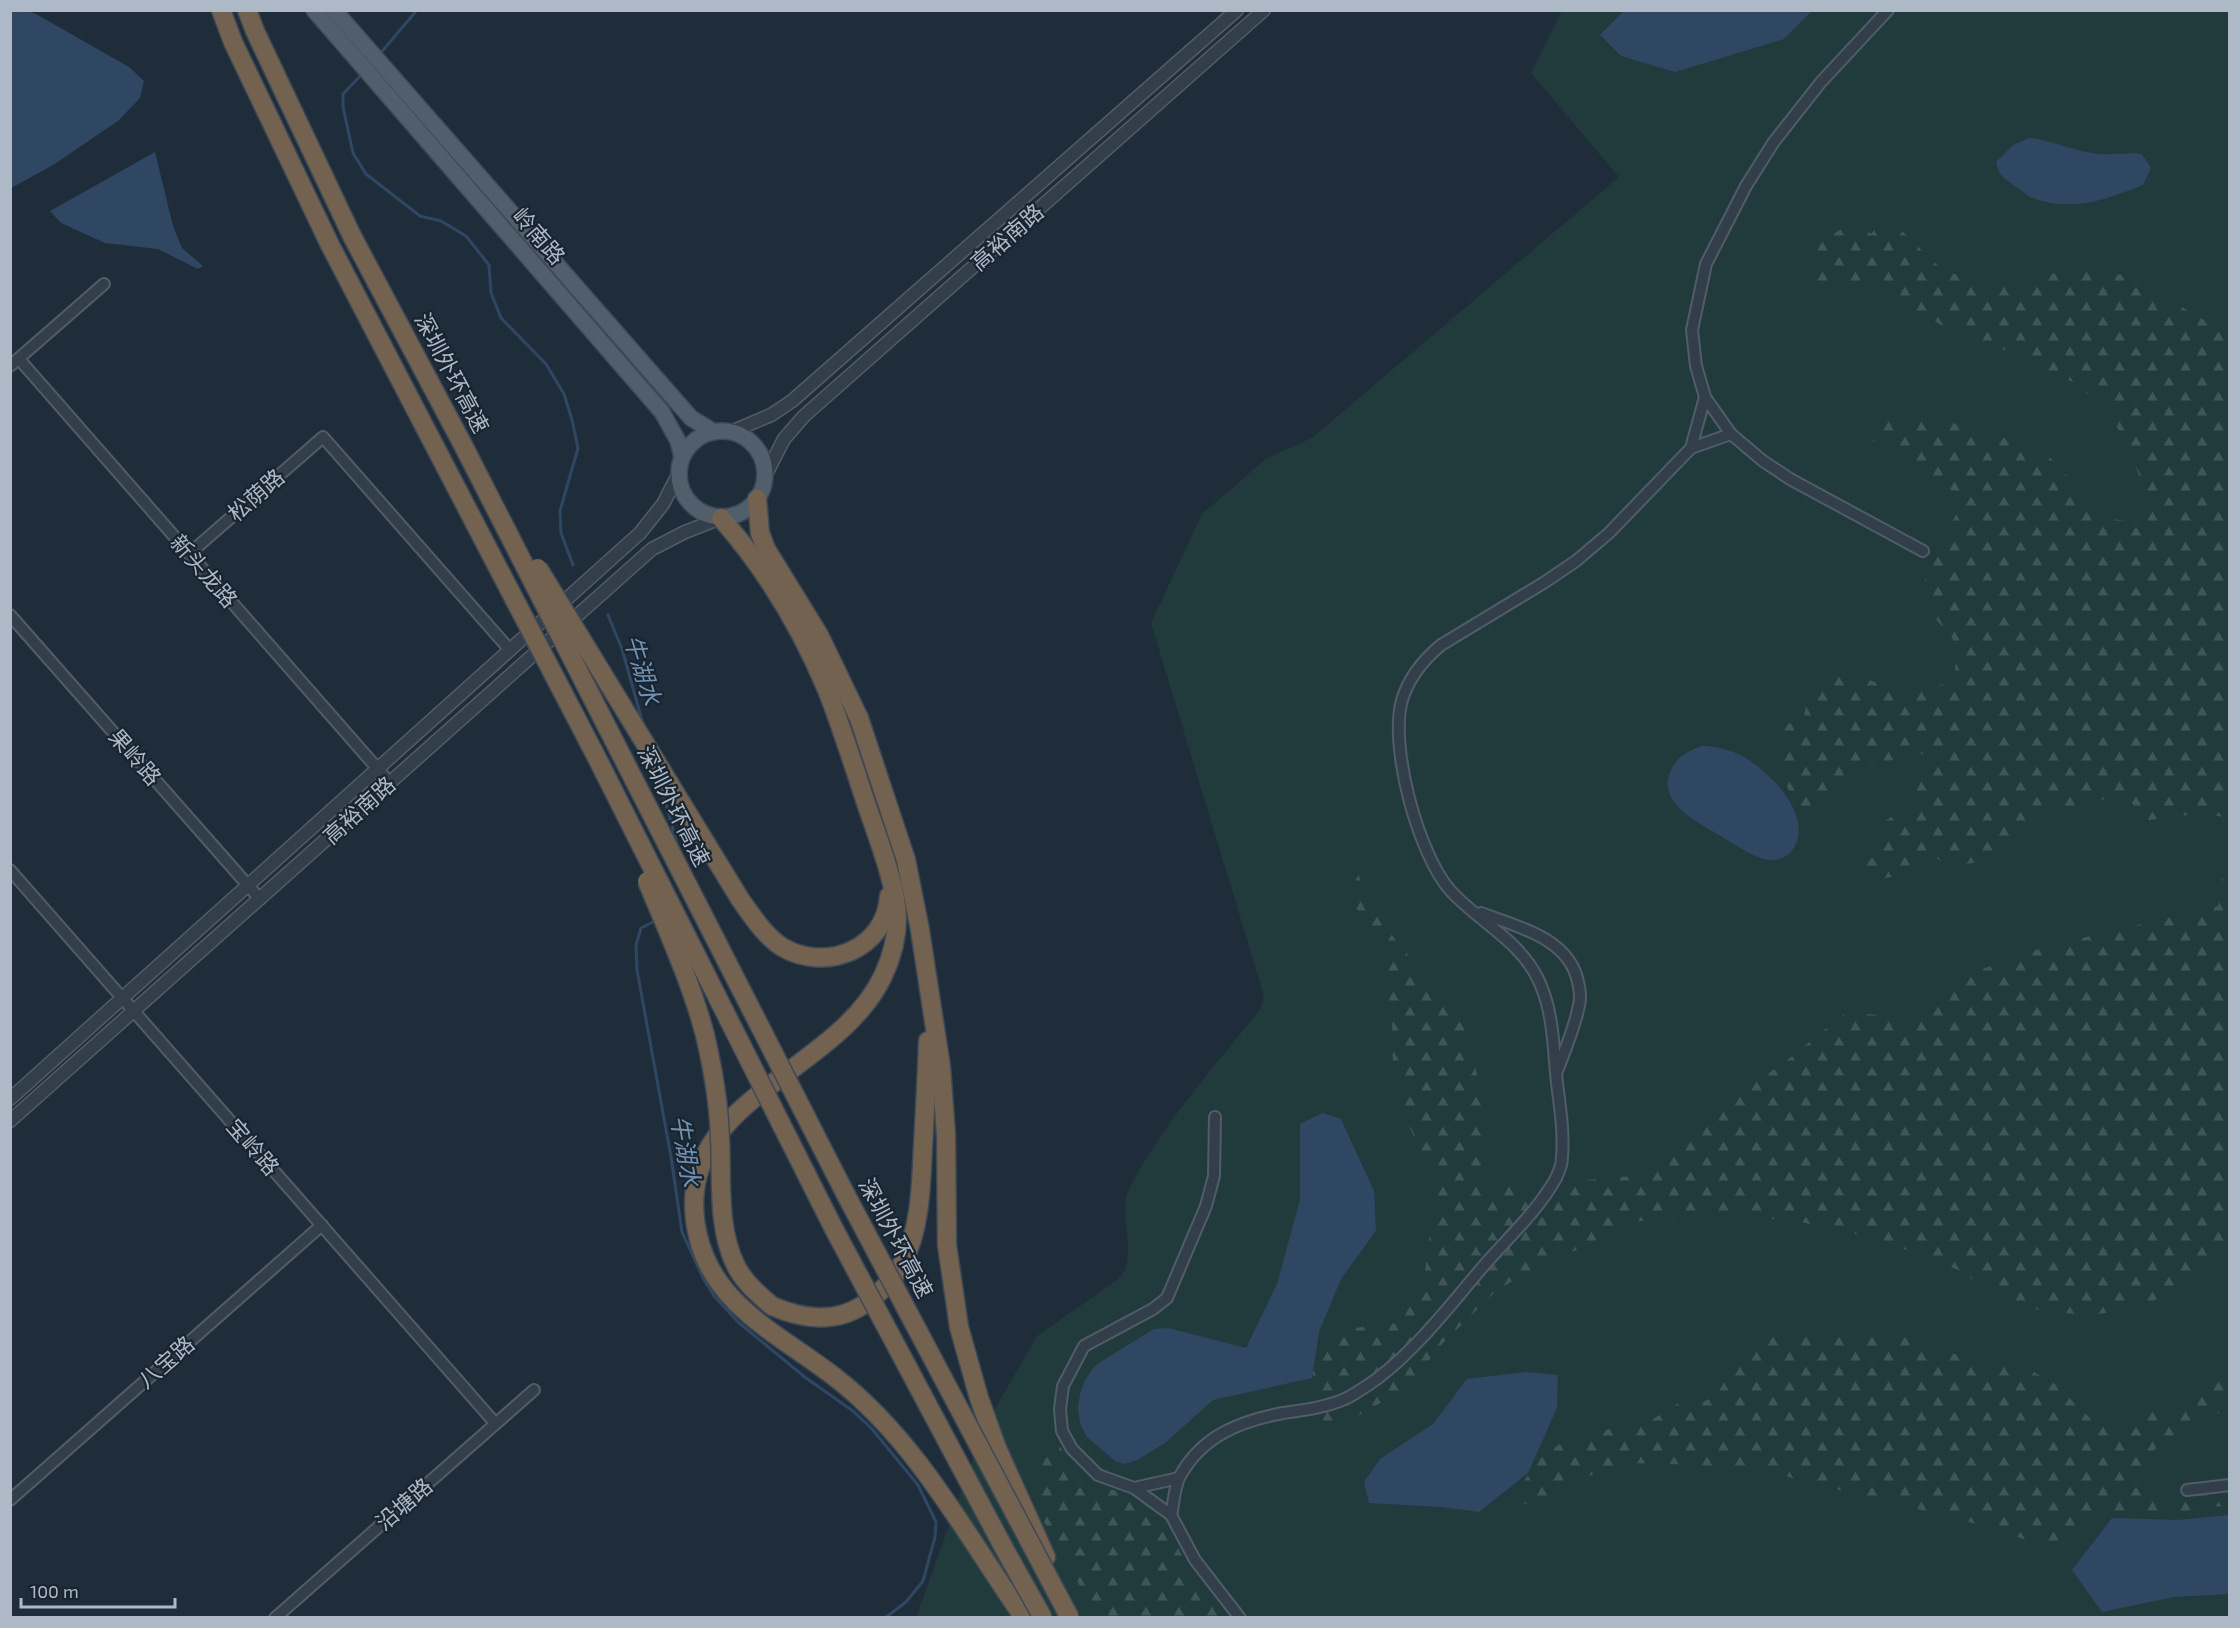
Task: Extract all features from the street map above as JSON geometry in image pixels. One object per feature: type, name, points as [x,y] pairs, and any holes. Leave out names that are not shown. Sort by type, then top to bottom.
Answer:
[{"type":"highway","points":[[221,10],[233,42],[330,245],[598,760],[834,1229],[1043,1617]]},
{"type":"highway","name":"深圳外环高速","points":[[247,10],[352,236],[463,445],[846,1195],[1067,1612]]},
{"type":"highway","points":[[463,445],[740,899],[756,921],[781,946],[808,957],[824,959],[838,957],[854,951],[878,930],[885,916],[890,882]]},
{"type":"highway","points":[[757,500],[759,524],[766,549],[819,635],[859,718],[906,860],[920,930],[941,1067],[944,1100],[947,1245],[959,1327],[979,1398],[997,1448],[1042,1547],[1067,1612]]},
{"type":"highway","points":[[721,518],[749,552],[779,597],[803,638],[823,681],[877,836],[897,916],[891,957],[872,997],[835,1037],[735,1113],[718,1132],[703,1156],[695,1178],[694,1217],[698,1237],[704,1257],[727,1293],[766,1329],[836,1378],[894,1433],[933,1484],[1024,1617]]},
{"type":"highway","points":[[598,760],[690,986],[705,1035],[718,1106],[723,1211],[729,1247],[743,1279],[772,1306],[808,1318],[841,1315],[856,1310],[883,1289],[904,1262],[915,1224],[921,1183],[930,1003]]},
{"type":"main road","points":[[314,10],[356,47]]},
{"type":"main road","points":[[334,10],[356,47]]},
{"type":"main road","name":"岭南路","points":[[356,47],[662,412],[675,434],[682,457]]},
{"type":"main road","name":"岭南路","points":[[389,85],[691,418],[714,432]]},
{"type":"main road","points":[[714,432],[731,432],[747,439],[753,445],[762,459],[765,476],[761,492],[752,506],[737,515],[721,518],[704,514],[691,504],[682,490],[679,473],[686,450],[699,438],[714,432]]},
{"type":"street","name":"高裕南路","points":[[731,432],[771,415],[792,401],[1238,10]]},
{"type":"street","name":"高裕南路","points":[[765,476],[784,439],[804,416],[1264,10]]},
{"type":"street","points":[[1888,10],[1821,82],[1773,143],[1746,186],[1706,264],[1692,330],[1696,366],[1705,397],[1731,434],[1763,461],[1790,479],[1923,551]]},
{"type":"street","points":[[15,363],[104,284]]},
{"type":"street","name":"新头龙路","points":[[15,363],[189,554],[390,783]]},
{"type":"street","points":[[1691,448],[1705,397]]},
{"type":"street","points":[[1171,1515],[1179,1478],[1200,1449],[1214,1436],[1236,1426],[1278,1414],[1320,1407],[1348,1397],[1378,1377],[1414,1345],[1540,1201],[1557,1176],[1562,1159],[1562,1127],[1550,1013],[1535,974],[1510,941],[1467,907],[1448,888],[1433,866],[1421,841],[1414,815],[1398,734],[1401,709],[1408,684],[1428,656],[1441,645],[1545,582],[1591,549],[1691,448],[1731,434]]},
{"type":"street","name":"松荫路","points":[[189,554],[323,437],[509,649]]},
{"type":"street","name":"高裕南路","points":[[10,1099],[640,533],[663,504],[679,473]]},
{"type":"street","name":"高裕南路","points":[[10,1121],[652,549],[679,534],[721,518]]},
{"type":"street","name":"果岭路","points":[[10,615],[260,899]]},
{"type":"street","name":"宝岭路","points":[[10,870],[495,1424]]},
{"type":"street","points":[[1467,907],[1541,936],[1558,948],[1571,964],[1578,984],[1580,1004],[1556,1075]]},
{"type":"street","points":[[1215,1117],[1214,1176],[1206,1206],[1167,1298],[1154,1309],[1084,1346],[1063,1386],[1060,1408],[1062,1431],[1072,1449],[1098,1475],[1134,1488],[1171,1515],[1195,1560],[1240,1617]]},
{"type":"street","name":"八宝路","points":[[10,1500],[322,1225]]},
{"type":"street","name":"沿塘路","points":[[275,1617],[534,1390]]},
{"type":"street","points":[[1134,1488],[1179,1478]]},
{"type":"street","points":[[2187,1490],[2229,1485]]},
{"type":"green space","points":[[1562,11],[2229,11],[2229,1617],[916,1618],[984,1428],[1037,1336],[1117,1280],[1124,1272],[1128,1259],[1125,1207],[1130,1187],[1174,1117],[1261,1008],[1264,996],[1151,623],[1202,514],[1267,458],[1312,438],[1619,177],[1531,73]]},
{"type":"green space","points":[[1883,219],[1887,233],[1897,226],[1936,264],[1966,280],[2023,287],[2038,277],[2080,267],[2131,277],[2221,330],[2229,327],[2230,1246],[2186,1285],[2142,1306],[2094,1315],[2045,1312],[1999,1297],[1958,1270],[1878,1240],[1837,1229],[1795,1221],[1711,1214],[1632,1222],[1605,1234],[1590,1245],[1548,1261],[1497,1290],[1443,1343],[1408,1387],[1340,1426],[1324,1424],[1312,1378],[1319,1332],[1398,1323],[1424,1279],[1437,1178],[1409,1127],[1393,1071],[1392,1015],[1381,953],[1351,898],[1351,859],[1377,915],[1401,947],[1456,1009],[1466,1027],[1479,1083],[1488,1188],[1646,1175],[1717,1105],[1780,1066],[1846,1012],[1921,1019],[1974,972],[2048,946],[2218,906],[2224,868],[2223,817],[2204,813],[2149,820],[2120,792],[2067,815],[2057,809],[1991,859],[1952,867],[1934,857],[1909,883],[1901,875],[1870,881],[1864,861],[1882,855],[1876,826],[1907,808],[1920,815],[1913,797],[1933,759],[1914,751],[1870,769],[1800,819],[1778,763],[1782,727],[1804,716],[1811,684],[1828,675],[1847,672],[1894,689],[1926,690],[1955,680],[1956,643],[1918,598],[1931,564],[1965,497],[1900,463],[1907,449],[1873,441],[1887,414],[1967,425],[2045,452],[2106,518],[2147,524],[2148,501],[2128,445],[2106,410],[2075,383],[2009,351],[1968,340],[1874,287],[1839,287],[1812,279],[1811,254],[1824,239],[1858,220],[1871,234]]},
{"type":"green space","points":[[1869,1331],[1890,1331],[1913,1341],[1944,1348],[1969,1362],[2003,1361],[2029,1369],[2055,1384],[2096,1424],[2125,1433],[2140,1415],[2159,1408],[2191,1403],[2212,1386],[2229,1366],[2229,1408],[2168,1439],[2147,1458],[2141,1468],[2140,1479],[2145,1490],[2157,1501],[2229,1491],[2229,1507],[2214,1506],[2159,1516],[2136,1512],[2105,1514],[2090,1530],[2067,1540],[2036,1543],[1963,1520],[1757,1468],[1624,1463],[1581,1479],[1546,1498],[1526,1504],[1516,1502],[1515,1495],[1538,1460],[1560,1444],[1590,1432],[1645,1424],[1682,1401],[1703,1402],[1717,1395],[1727,1376],[1762,1335],[1846,1337]]},
{"type":"green space","points":[[1053,1434],[1065,1455],[1093,1483],[1130,1496],[1164,1521],[1187,1565],[1227,1617],[1097,1617],[1031,1498]]},
{"type":"water","points":[[11,10],[36,14],[129,67],[144,81],[140,98],[118,121],[53,165],[11,188]]},
{"type":"water","points":[[1624,11],[1812,11],[1784,39],[1675,72],[1621,56],[1600,35]]},
{"type":"water","points":[[2029,138],[2090,153],[2142,154],[2151,168],[2143,185],[2101,200],[2073,204],[2045,202],[2030,197],[2008,181],[2001,174],[1996,162],[2013,145]]},
{"type":"water","points":[[155,152],[173,226],[182,248],[203,266],[198,269],[158,249],[105,243],[61,223],[50,211]]},
{"type":"water","points":[[1702,746],[1726,750],[1744,757],[1760,768],[1781,789],[1796,815],[1799,828],[1797,841],[1788,855],[1771,860],[1751,854],[1693,819],[1675,803],[1669,793],[1668,782],[1671,770],[1676,761]]},
{"type":"water","points":[[1323,1113],[1341,1119],[1374,1191],[1376,1231],[1341,1279],[1319,1332],[1312,1378],[1213,1400],[1165,1443],[1137,1460],[1125,1464],[1115,1461],[1086,1436],[1080,1423],[1078,1408],[1085,1380],[1093,1368],[1105,1359],[1154,1329],[1168,1328],[1246,1348],[1277,1284],[1300,1200],[1300,1124]]},
{"type":"water","points":[[1526,1372],[1558,1375],[1557,1408],[1528,1473],[1479,1512],[1441,1507],[1369,1503],[1364,1482],[1380,1459],[1433,1424],[1467,1379]]},
{"type":"water","points":[[2229,1515],[2229,1594],[2174,1597],[2102,1612],[2072,1570],[2112,1518],[2177,1520]]},
{"type":"waterway","name":"牛湖水","points":[[379,55],[417,10]]},
{"type":"waterway","name":"牛湖水","points":[[363,73],[343,94],[343,107],[353,153],[366,174],[420,216],[441,221],[466,236],[489,265],[491,293],[501,318],[546,364],[564,394],[578,448],[560,511],[561,533],[573,565]]},
{"type":"waterway","name":"牛湖水","points":[[608,615],[622,649],[643,724]]},
{"type":"waterway","name":"牛湖水","points":[[661,785],[678,848]]},
{"type":"waterway","name":"牛湖水","points":[[657,920],[641,928],[636,945],[637,970],[671,1157],[682,1232],[704,1280],[714,1296],[738,1322],[806,1378],[853,1411],[872,1429],[918,1485],[936,1522],[935,1537],[923,1581],[906,1602],[885,1618]]}]
